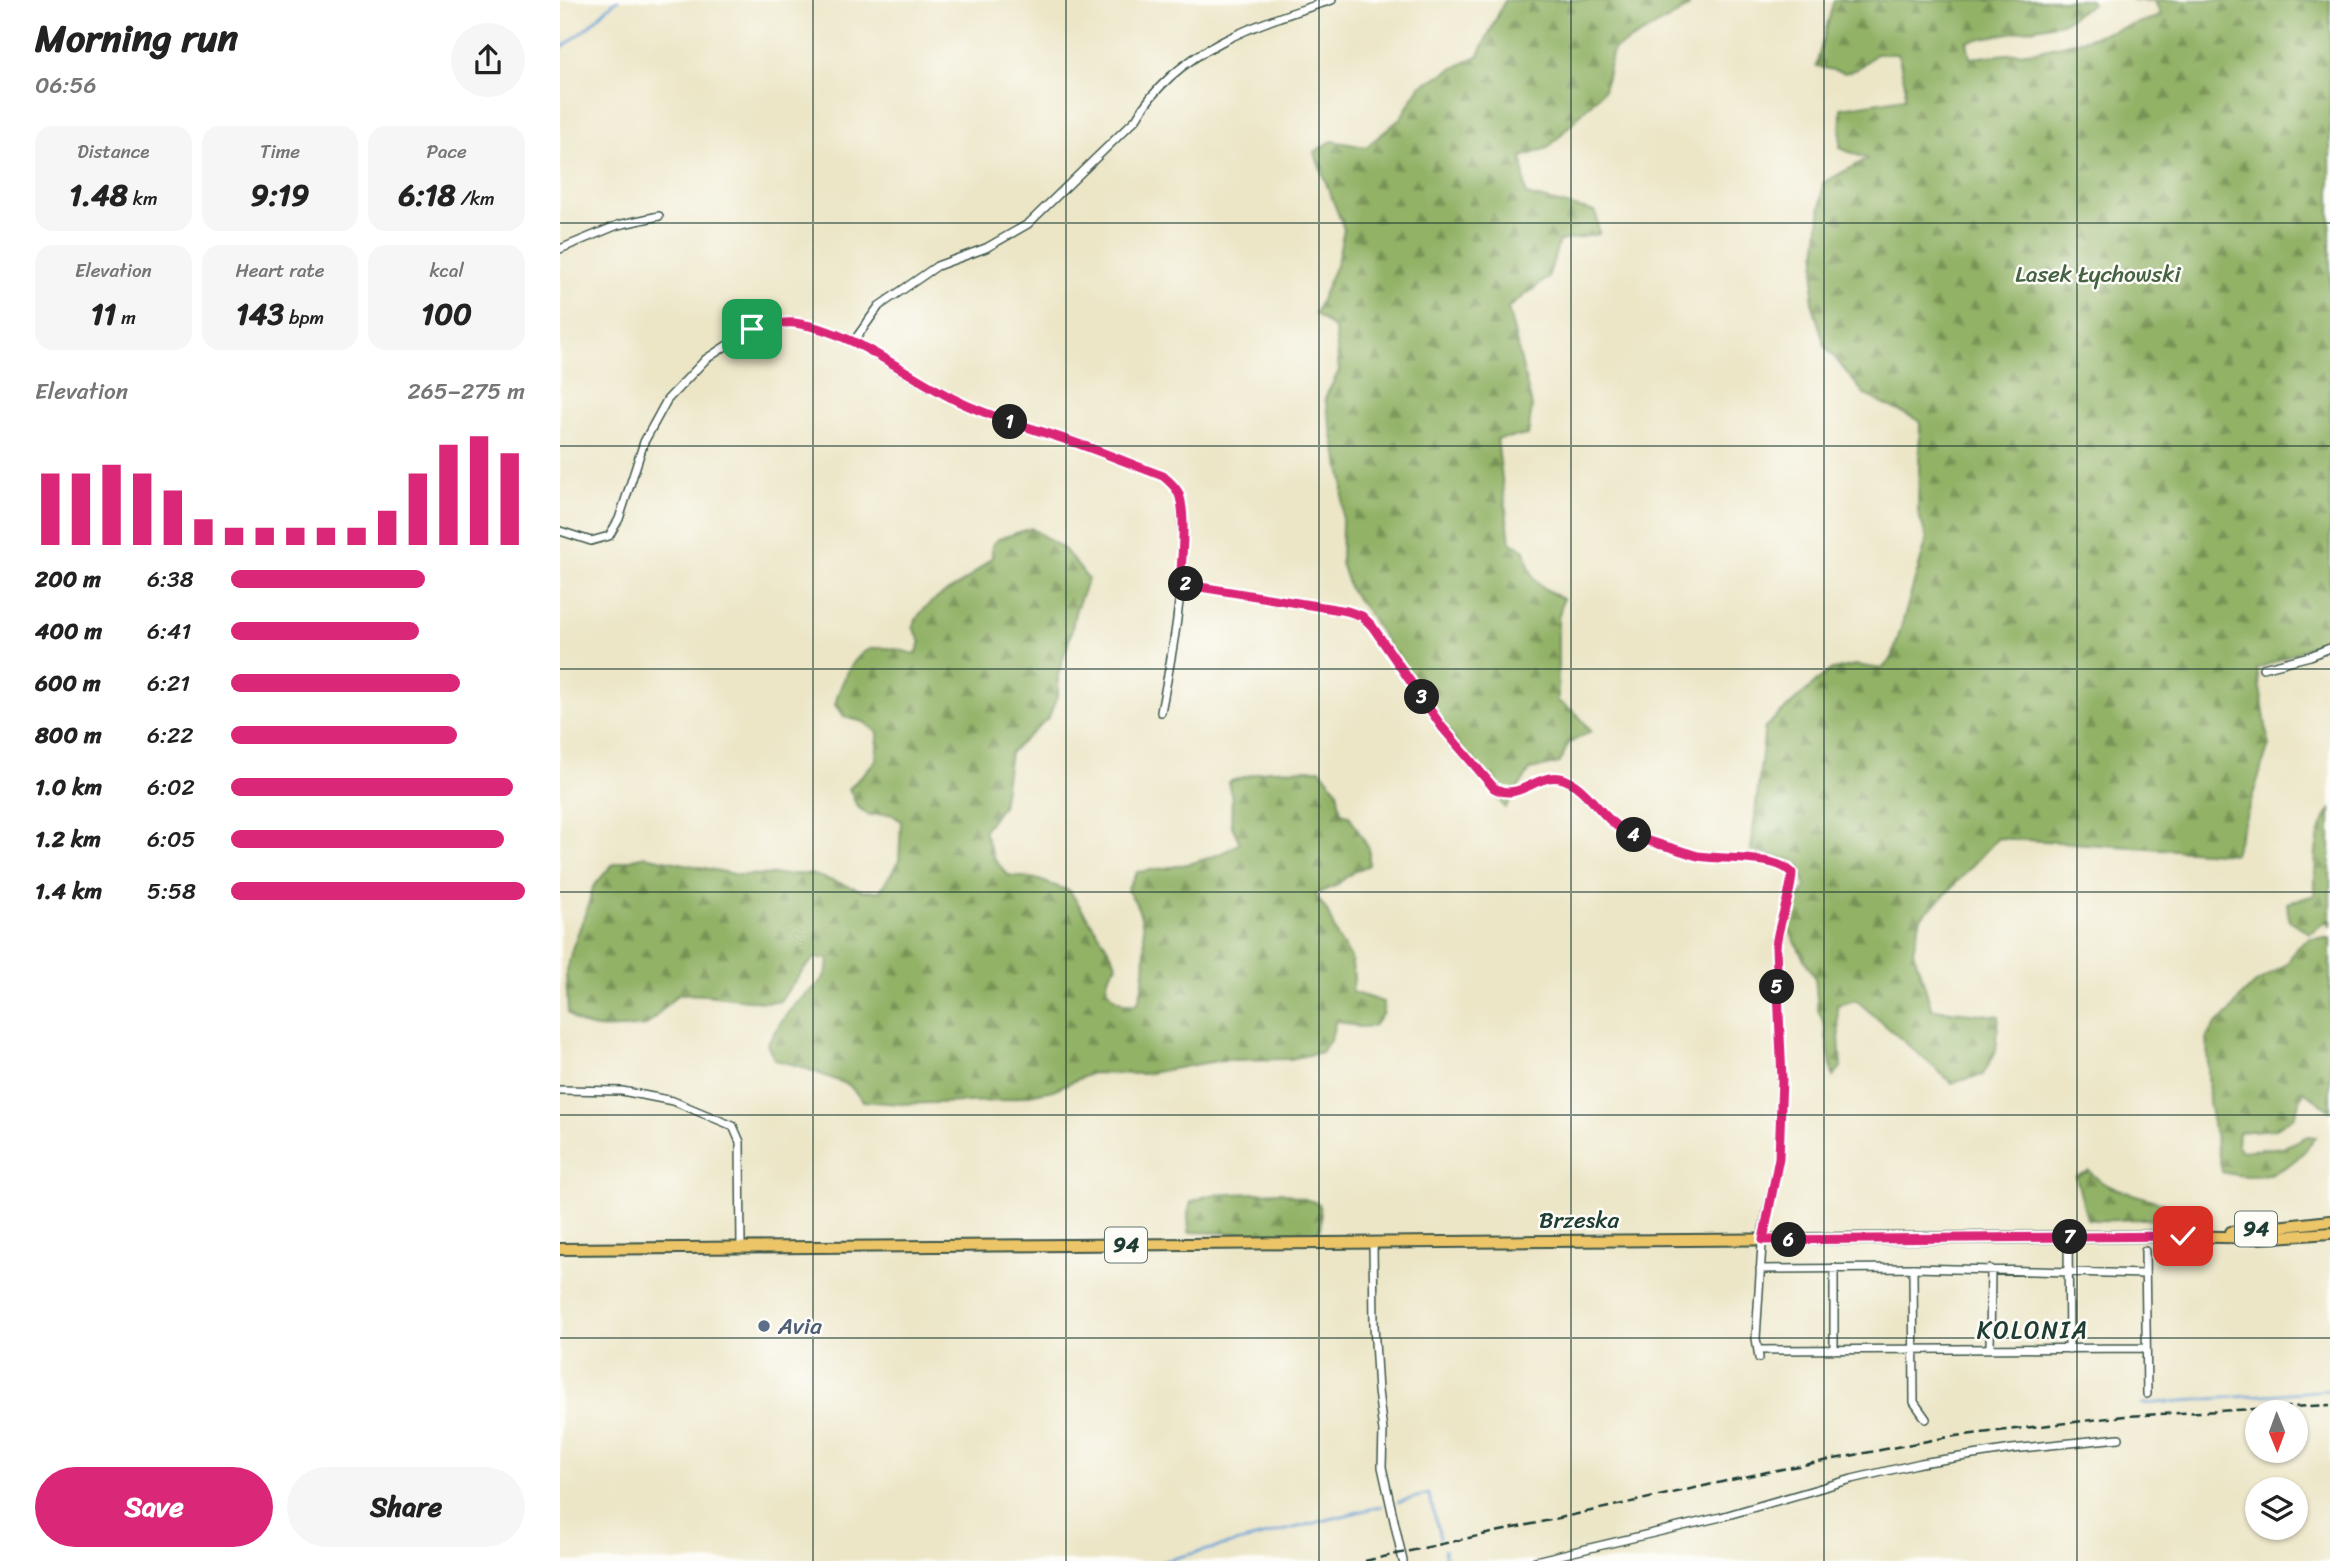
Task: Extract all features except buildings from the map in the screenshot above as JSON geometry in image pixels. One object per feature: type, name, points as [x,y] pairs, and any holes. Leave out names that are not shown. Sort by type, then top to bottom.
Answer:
[{"type":"main road","name":"Brzeska","points":[[2183,1236],[2330,1221]]},
{"type":"main road","name":"Brzeska","points":[[1373,1243],[2183,1236],[2259,1238],[2330,1233]]},
{"type":"main road","name":"94","points":[[560,1249],[1373,1243]]},
{"type":"street","points":[[854,341],[879,306],[937,266],[986,248],[1028,223],[1136,119],[1146,101],[1201,52],[1277,17],[1332,0]]},
{"type":"street","points":[[560,249],[618,225],[659,216]]},
{"type":"street","points":[[560,530],[590,541],[609,536],[619,519],[644,442],[667,400],[706,359],[752,329],[792,322],[831,332],[854,341],[962,403],[1000,419],[1073,441],[1163,476],[1172,484],[1181,502],[1182,548],[1177,632],[1161,712]]},
{"type":"street","points":[[1180,581],[1188,585],[1347,611],[1362,616],[1393,653],[1442,727],[1500,792],[1517,792],[1551,778],[1561,778],[1573,783],[1622,830],[1646,840],[1698,856],[1755,860],[1787,867],[1792,873],[1777,928],[1782,1079],[1779,1158],[1763,1240],[1756,1338],[1758,1354],[1834,1350],[2146,1349]]},
{"type":"street","points":[[2263,668],[2330,648]]},
{"type":"street","points":[[560,1090],[622,1091],[673,1101],[733,1126],[740,1142],[741,1248]]},
{"type":"street","points":[[2068,1237],[2069,1349]]},
{"type":"street","points":[[1373,1243],[1374,1325],[1383,1431],[1382,1467],[1403,1561]]},
{"type":"street","points":[[2145,1251],[2147,1394]]},
{"type":"street","points":[[1834,1268],[1834,1350]]},
{"type":"street","points":[[1913,1268],[1914,1402],[1926,1419]]},
{"type":"street","points":[[1760,1269],[1991,1269],[2145,1274]]},
{"type":"street","points":[[1990,1349],[1991,1269]]},
{"type":"street","points":[[1535,1561],[1721,1517],[1852,1479],[1910,1466],[2012,1449],[2119,1438]]},
{"type":"green space","points":[[1505,0],[1691,0],[1688,8],[1613,50],[1604,90],[1548,148],[1522,157],[1526,195],[1596,212],[1599,234],[1559,241],[1548,278],[1508,308],[1532,406],[1528,435],[1497,439],[1510,542],[1525,550],[1536,581],[1563,599],[1558,619],[1558,701],[1577,714],[1591,731],[1568,744],[1560,763],[1530,770],[1505,808],[1406,673],[1369,614],[1350,590],[1341,563],[1343,482],[1325,398],[1339,371],[1335,329],[1315,314],[1337,263],[1344,229],[1314,152],[1332,141],[1366,147],[1400,119],[1420,86],[1479,55]]},
{"type":"green space","name":"Lasek Łychowski","points":[[1834,0],[2090,0],[2092,4],[2062,23],[1967,41],[1970,58],[2036,51],[2161,16],[2155,1],[2132,0],[2330,0],[2330,638],[2257,669],[2269,745],[2234,854],[1998,838],[1921,917],[1913,950],[1932,1009],[1999,1016],[1996,1051],[1983,1075],[1952,1083],[1856,1000],[1837,1005],[1841,1067],[1833,1077],[1824,1023],[1818,1010],[1815,977],[1785,920],[1806,887],[1798,861],[1751,851],[1765,727],[1829,671],[1855,665],[1882,669],[1892,658],[1927,539],[1918,512],[1920,421],[1865,395],[1825,346],[1812,302],[1823,183],[1867,159],[1840,148],[1841,108],[1905,98],[1905,84],[1898,54],[1876,54],[1857,69],[1845,73],[1816,66]]},
{"type":"green space","points":[[1031,528],[1065,550],[1088,579],[1075,612],[1058,675],[1058,694],[1049,717],[1010,753],[1002,806],[984,830],[994,859],[1008,875],[1036,879],[1070,891],[1117,965],[1108,979],[1109,992],[1121,1002],[1137,1004],[1143,982],[1143,926],[1135,902],[1127,890],[1137,872],[1203,860],[1240,843],[1231,824],[1232,798],[1228,782],[1268,770],[1320,769],[1337,790],[1341,813],[1349,815],[1369,849],[1369,865],[1353,872],[1335,886],[1315,894],[1327,911],[1338,938],[1351,958],[1354,978],[1352,992],[1383,1002],[1383,1013],[1374,1026],[1359,1027],[1336,1020],[1331,1039],[1321,1052],[1290,1059],[1222,1060],[1144,1074],[1092,1073],[1053,1090],[1000,1101],[899,1104],[863,1101],[849,1085],[775,1060],[767,1044],[789,1011],[821,981],[829,959],[815,958],[780,1001],[678,994],[646,1026],[622,1028],[589,1026],[571,1016],[568,1013],[566,973],[572,949],[593,887],[612,865],[645,856],[739,875],[811,874],[864,891],[880,891],[899,861],[901,821],[891,814],[868,815],[857,806],[849,789],[876,760],[878,733],[864,722],[845,717],[835,705],[843,681],[858,657],[871,649],[888,648],[916,654],[921,642],[913,627],[921,612],[970,577],[992,557],[992,545],[998,539]]},
{"type":"green space","points":[[2330,810],[2330,927],[2328,920],[2310,933],[2289,920],[2287,903],[2315,895],[2318,840]]},
{"type":"green space","points":[[2310,938],[2330,938],[2330,1111],[2304,1091],[2294,1116],[2275,1129],[2238,1132],[2237,1145],[2242,1151],[2284,1147],[2308,1136],[2316,1137],[2297,1159],[2264,1175],[2222,1172],[2209,1102],[2207,1038],[2214,1026],[2230,1012],[2243,994],[2287,964],[2297,947]]},
{"type":"green space","points":[[2089,1171],[2101,1182],[2116,1189],[2163,1203],[2176,1219],[2087,1219],[2076,1176]]},
{"type":"green space","points":[[1281,1192],[1318,1203],[1321,1223],[1316,1235],[1189,1232],[1188,1214],[1191,1202],[1209,1195]]},
{"type":"waterway","points":[[560,49],[618,0]]},
{"type":"waterway","points":[[2142,1404],[2330,1390]]},
{"type":"waterway","points":[[1398,1502],[1429,1494],[1440,1538]]},
{"type":"waterway","points":[[1163,1561],[1382,1506]]},
{"type":"waterway","points":[[1444,1550],[1446,1561]]},
{"type":"railway","points":[[1365,1561],[1767,1472],[1948,1437],[2125,1416],[2330,1405]]},
{"type":"place","name":"Avia","points":[[764,1326]]},
{"type":"district","name":"KOLONIA","points":[[2033,1330]]},
{"type":"route","points":[[752,329],[792,322],[831,332],[854,341],[962,403],[1000,419],[1073,441],[1163,476],[1179,494],[1181,502],[1180,581],[1188,585],[1347,611],[1362,616],[1393,653],[1442,727],[1500,792],[1517,792],[1538,782],[1561,778],[1573,783],[1622,830],[1646,840],[1698,856],[1755,860],[1787,867],[1792,873],[1791,881],[1777,928],[1776,947],[1782,1079],[1779,1158],[1763,1229],[1763,1240],[2183,1236]]}]
